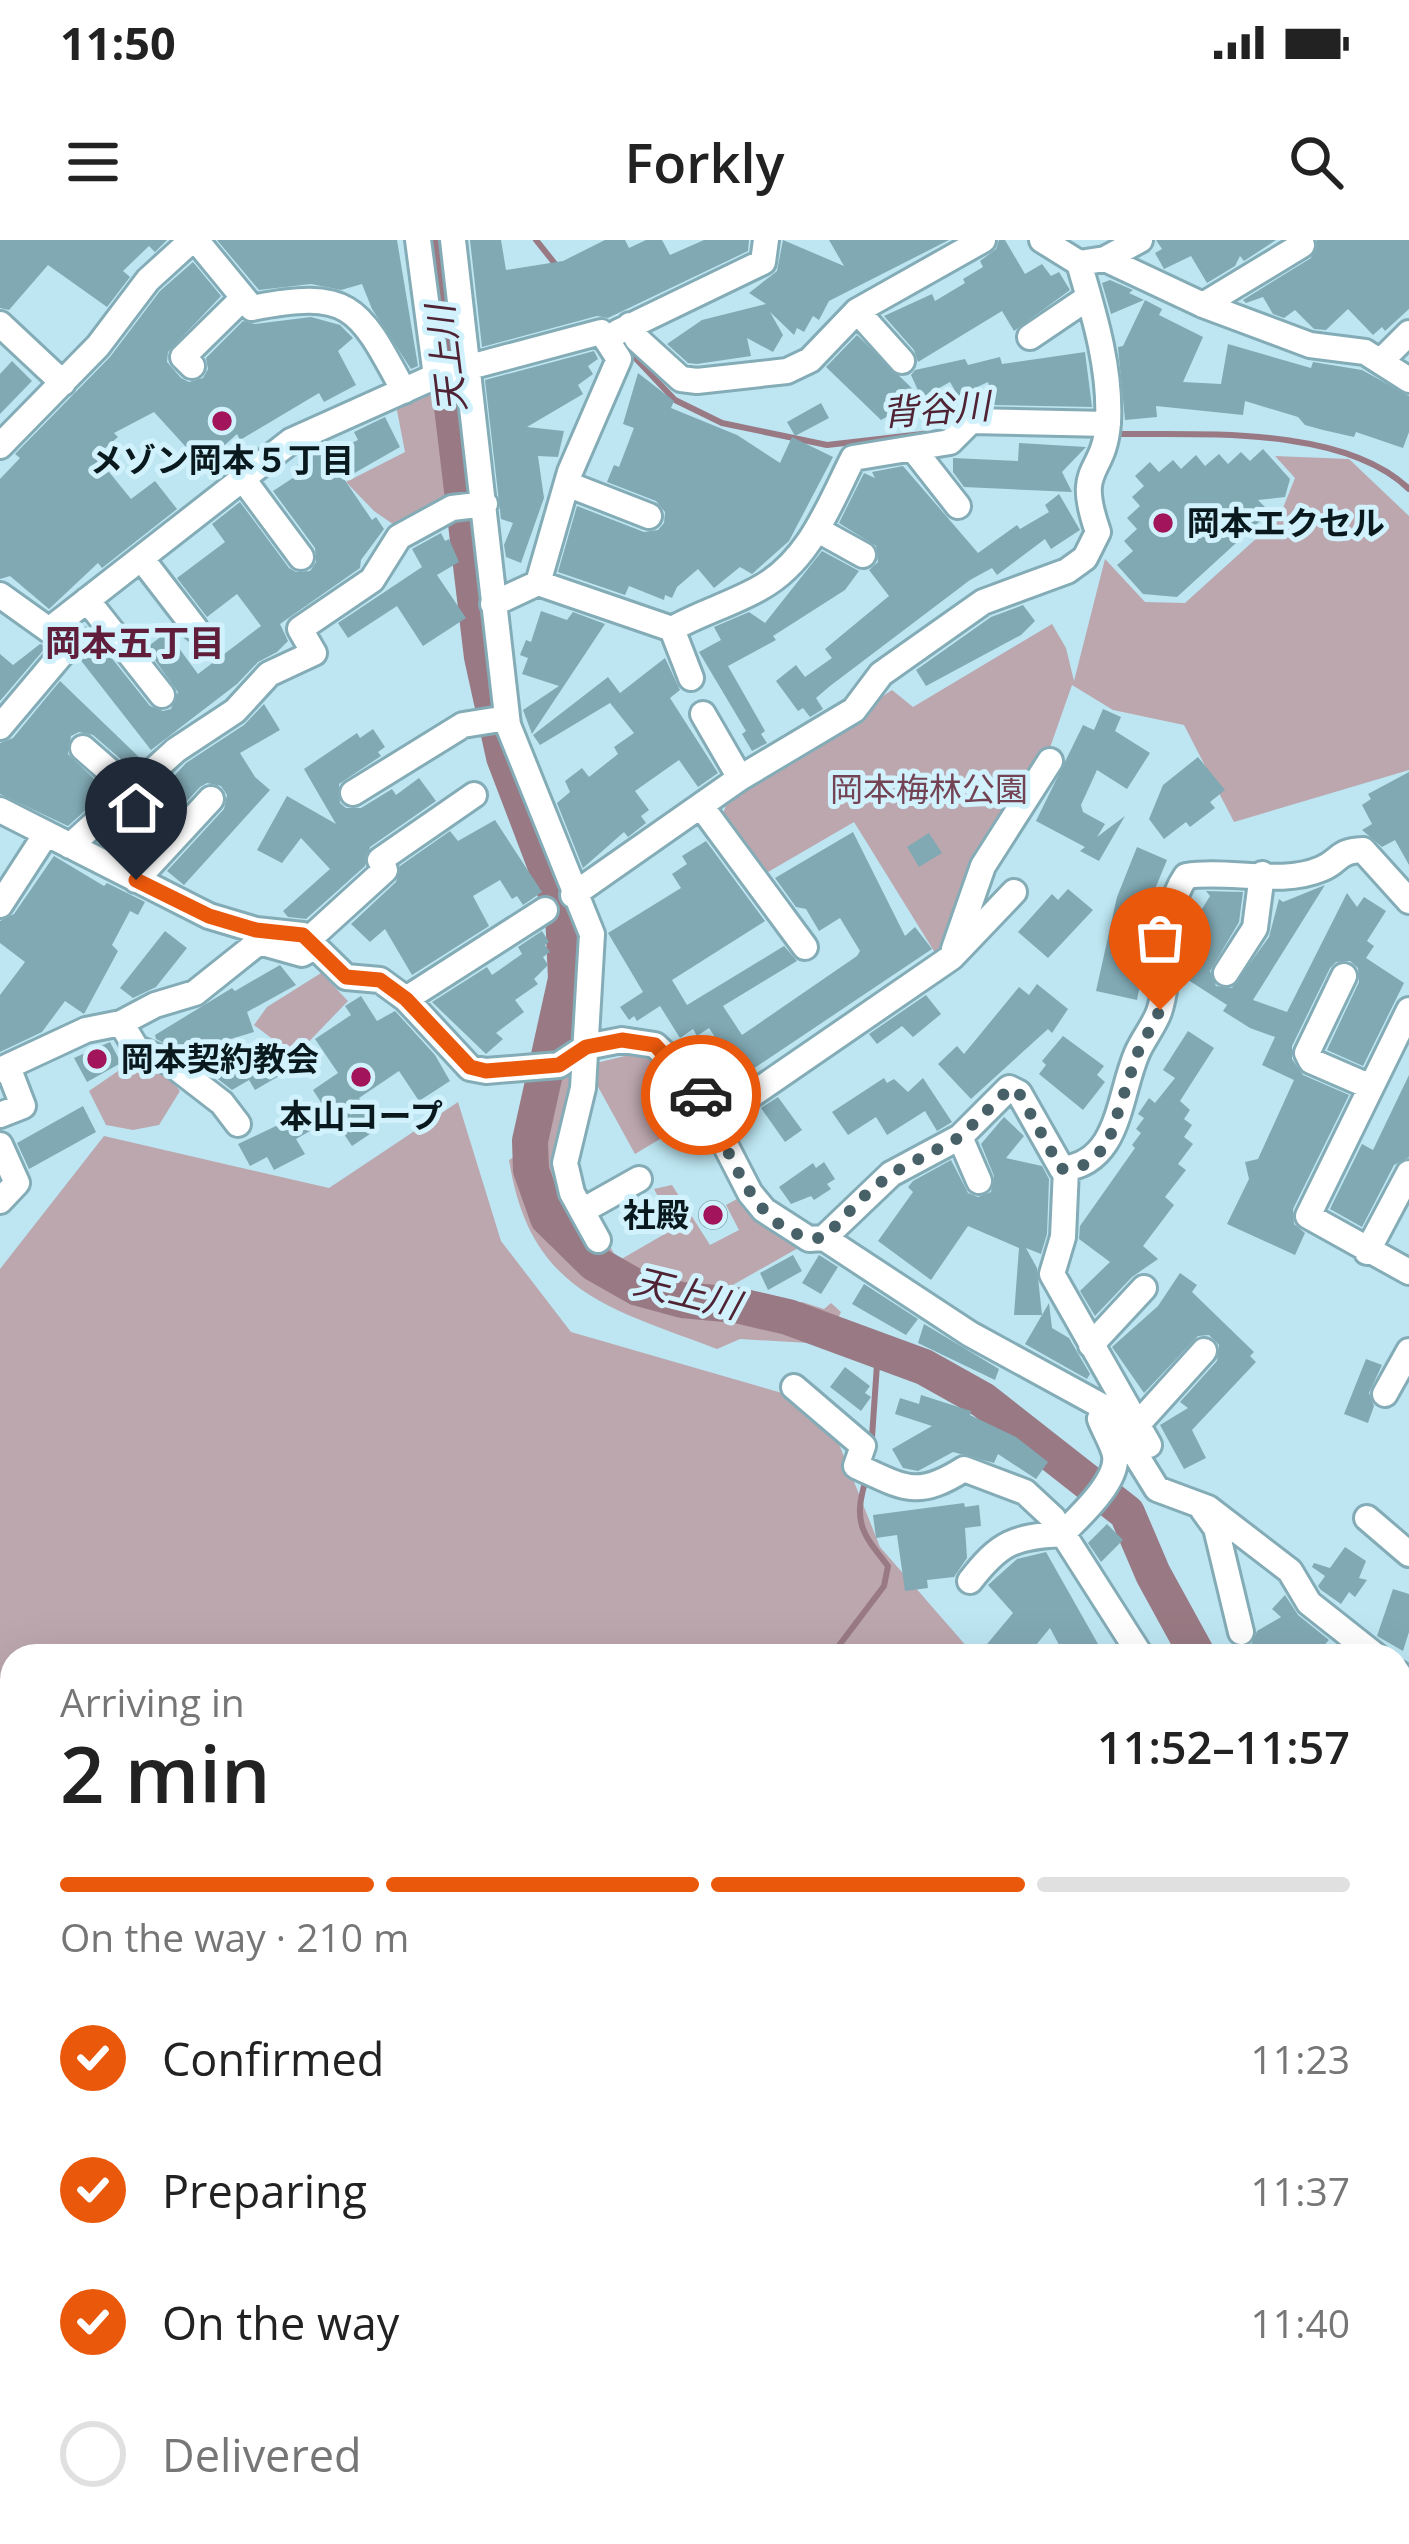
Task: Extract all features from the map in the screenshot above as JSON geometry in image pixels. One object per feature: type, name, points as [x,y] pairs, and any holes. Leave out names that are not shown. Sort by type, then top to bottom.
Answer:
[{"type":"street","points":[[0,446],[63,382],[148,280],[194,240],[252,308],[296,299],[323,301],[368,324],[404,391]]},
{"type":"street","points":[[418,240],[436,371]]},
{"type":"street","points":[[453,240],[485,504],[497,721],[592,934],[583,1088],[565,1163],[598,1240]]},
{"type":"street","points":[[610,346],[632,328],[700,290],[752,271],[763,262],[766,240]]},
{"type":"street","points":[[632,328],[681,379],[698,382],[798,367],[857,310],[983,240]]},
{"type":"street","points":[[1042,240],[1079,263],[1105,259],[1139,240]]},
{"type":"street","points":[[1202,305],[1302,245]]},
{"type":"street","points":[[1105,259],[1202,305],[1310,345],[1365,352],[1409,380]]},
{"type":"street","points":[[573,895],[740,778],[854,710],[881,674],[982,602],[1027,589],[1085,558],[1098,532],[1086,498],[1088,473],[1102,450],[1108,424],[1100,335],[1079,263]]},
{"type":"street","points":[[1030,337],[1089,297]]},
{"type":"street","points":[[192,366],[183,357],[243,298]]},
{"type":"street","points":[[857,310],[902,361]]},
{"type":"street","points":[[0,324],[63,382]]},
{"type":"street","points":[[1,597],[49,630],[291,441],[404,391],[436,371],[601,332],[619,359],[567,484],[538,583]]},
{"type":"street","points":[[1382,360],[1409,333]]},
{"type":"street","points":[[494,604],[538,583],[672,629],[758,590],[785,571],[818,530],[853,458],[950,442],[971,421],[1108,424]]},
{"type":"street","points":[[914,450],[958,506]]},
{"type":"street","points":[[243,479],[301,557]]},
{"type":"street","points":[[567,484],[649,516]]},
{"type":"street","points":[[70,846],[176,750],[235,711],[269,674],[314,653],[301,629],[372,580],[399,537],[452,508],[485,504]]},
{"type":"street","points":[[818,530],[863,555]]},
{"type":"street","points":[[141,558],[195,628]]},
{"type":"street","points":[[87,600],[162,695]]},
{"type":"street","points":[[672,629],[691,678]]},
{"type":"street","points":[[0,728],[65,650]]},
{"type":"street","points":[[703,714],[740,778]]},
{"type":"street","points":[[353,793],[463,725],[497,721]]},
{"type":"street","points":[[83,748],[130,789]]},
{"type":"street","points":[[952,957],[983,866],[1050,761]]},
{"type":"street","points":[[0,1115],[23,1106],[4,1069],[86,1030],[123,1025],[155,1005],[195,993],[259,942],[302,954],[385,870],[380,860],[474,795]]},
{"type":"street","points":[[136,880],[211,799]]},
{"type":"street","points":[[701,806],[805,947]]},
{"type":"street","points":[[0,810],[209,916],[256,930],[303,935],[346,977],[380,980],[406,999],[470,1067],[559,1065],[586,1047],[622,1040],[655,1045],[692,1080],[750,1193],[764,1210],[808,1239],[824,1238],[970,1334],[1109,1410],[1157,1489],[1190,1502],[1290,1571],[1309,1603],[1361,1644]]},
{"type":"street","points":[[0,904],[46,834]]},
{"type":"street","points":[[1066,1169],[1081,1167],[1107,1146],[1137,1054],[1160,1010],[1172,896],[1186,876],[1321,869],[1344,850],[1363,850],[1409,901]]},
{"type":"street","points":[[1226,973],[1256,928],[1262,874]]},
{"type":"street","points":[[715,1120],[952,957],[1014,892]]},
{"type":"street","points":[[406,999],[544,910]]},
{"type":"street","points":[[1344,976],[1307,1053],[1311,1061],[1371,1087]]},
{"type":"street","points":[[1409,1010],[1308,1216],[1409,1272]]},
{"type":"street","points":[[123,1025],[118,1036],[130,1063]]},
{"type":"street","points":[[123,1025],[136,1048],[169,1061],[221,1103],[238,1124]]},
{"type":"street","points":[[824,1238],[891,1174],[960,1137],[1010,1088],[1019,1093],[1046,1146],[1066,1169],[1063,1237],[1052,1274],[1137,1425],[1190,1502],[1216,1528],[1241,1632]]},
{"type":"street","points":[[960,1137],[979,1181]]},
{"type":"street","points":[[0,1145],[17,1183],[0,1201]]},
{"type":"street","points":[[1367,1252],[1409,1173]]},
{"type":"street","points":[[582,1211],[639,1179]]},
{"type":"street","points":[[1091,1345],[1144,1288]]},
{"type":"street","points":[[1137,1425],[1204,1351]]},
{"type":"street","points":[[1385,1394],[1409,1351]]},
{"type":"street","points":[[794,1387],[863,1446],[866,1471],[911,1490],[936,1487],[964,1468],[1025,1492],[1069,1527],[1134,1644]]},
{"type":"street","points":[[970,1581],[995,1550],[1022,1537],[1069,1527],[1112,1474],[1115,1456],[1100,1420],[1109,1410]]},
{"type":"street","points":[[1366,1518],[1409,1554]]},
{"type":"green space","points":[[437,382],[450,500],[397,527],[346,482],[405,452],[395,400]]},
{"type":"green space","name":"岡本梅林公園","points":[[1275,456],[1349,459],[1409,516],[1409,770],[1234,822],[1184,725],[1113,710],[1072,685],[1046,759],[950,945],[937,956],[854,822],[761,876],[722,817],[727,802],[892,690],[913,707],[1052,624],[1066,648],[1074,681],[1105,559],[1145,602],[1185,603],[1279,518],[1295,478]]},
{"type":"green space","points":[[321,973],[348,1001],[295,1056],[254,1025],[267,1007]]},
{"type":"green space","points":[[629,1055],[653,1060],[684,1087],[645,1110],[660,1139],[635,1154],[591,1074],[596,1063]]},
{"type":"green space","points":[[137,1058],[165,1071],[180,1091],[159,1125],[133,1130],[106,1125],[89,1091]]},
{"type":"green space","points":[[568,1069],[579,1085],[573,1179],[618,1261],[675,1228],[654,1189],[672,1185],[710,1245],[739,1230],[726,1205],[739,1198],[750,1216],[798,1248],[731,1286],[782,1308],[802,1302],[824,1309],[831,1303],[841,1312],[826,1344],[740,1339],[717,1349],[608,1306],[555,1267],[519,1204],[509,1160],[514,1157],[535,1213],[555,1246],[571,1251],[567,1226],[547,1174],[544,1148],[549,1082]]},
{"type":"green space","points":[[458,1102],[501,1241],[571,1332],[789,1395],[833,1429],[880,1547],[965,1644],[0,1644],[0,1269],[104,1136],[329,1188]]},
{"type":"building","points":[[0,240],[167,240],[155,252],[149,246],[123,271],[130,277],[107,307],[48,265],[9,310],[0,308]]},
{"type":"building","points":[[217,240],[397,240],[418,366],[411,369],[372,309],[362,284],[341,290],[311,284],[259,290]]},
{"type":"building","points":[[470,240],[501,240],[506,270],[563,261],[605,240],[625,240],[629,248],[646,240],[662,240],[670,255],[704,240],[749,240],[748,251],[608,318],[597,316],[482,347]]},
{"type":"building","points":[[783,240],[844,266],[829,240],[949,240],[829,301],[819,320],[813,316],[804,332],[797,328],[794,335],[770,312],[783,335],[773,352],[747,338],[751,356],[697,364],[688,363],[667,344],[702,320],[766,304],[749,293],[777,271]]},
{"type":"building","points":[[999,240],[1005,240],[1025,274],[1042,264],[1051,276],[1059,272],[1070,290],[1014,331],[1002,311],[918,362],[914,350],[884,316],[932,294],[935,301],[965,283],[963,279],[983,267],[980,261],[996,249]]},
{"type":"building","points":[[1156,240],[1276,240],[1244,261],[1240,256],[1235,266],[1207,283],[1191,256],[1164,269],[1155,253],[1162,249]]},
{"type":"building","points":[[1317,240],[1409,240],[1409,309],[1385,331],[1382,327],[1373,335],[1348,309],[1326,330],[1314,329],[1295,310],[1284,318],[1273,314],[1263,297],[1243,300],[1311,258]]},
{"type":"building","points":[[193,262],[221,296],[168,352],[167,362],[181,378],[189,382],[203,378],[208,369],[206,358],[243,321],[255,324],[311,317],[340,325],[353,338],[338,351],[356,385],[324,402],[319,393],[240,440],[237,434],[207,461],[201,454],[196,458],[154,412],[114,433],[118,437],[96,456],[131,499],[155,481],[177,509],[102,568],[98,563],[49,609],[10,576],[0,579],[0,479],[20,458],[15,454],[110,357],[160,291]]},
{"type":"building","points":[[1110,280],[1144,300],[1111,314],[1102,283]]},
{"type":"building","points":[[1145,300],[1162,309],[1159,315],[1203,337],[1183,382],[1221,384],[1228,344],[1311,368],[1313,362],[1362,370],[1409,396],[1409,432],[1403,448],[1356,432],[1354,437],[1305,425],[1298,417],[1245,401],[1243,415],[1156,406],[1157,417],[1125,420],[1118,347],[1123,346]]},
{"type":"building","points":[[857,335],[921,397],[911,375],[915,370],[965,359],[968,365],[1000,357],[1002,364],[1085,352],[1092,407],[993,405],[988,382],[958,396],[950,382],[881,420],[826,367]]},
{"type":"building","points":[[594,351],[598,359],[588,366],[593,374],[578,385],[583,394],[527,427],[564,431],[558,457],[538,456],[544,498],[521,563],[506,557],[504,545],[513,523],[501,519],[485,380]]},
{"type":"building","points":[[12,361],[32,381],[0,414],[0,374]]},
{"type":"building","points":[[638,373],[674,401],[671,408],[737,435],[780,463],[792,437],[833,457],[789,541],[752,574],[740,567],[714,588],[698,569],[677,587],[672,598],[665,595],[664,600],[629,586],[625,595],[558,572],[577,506],[644,532],[658,530],[664,523],[665,512],[656,501],[607,482],[614,465],[619,467],[634,428],[623,424]]},
{"type":"building","points":[[821,403],[829,418],[795,436],[787,422]]},
{"type":"building","points":[[385,417],[400,447],[344,479],[372,520],[376,517],[384,529],[360,568],[280,624],[288,641],[277,652],[258,662],[237,684],[151,750],[79,658],[81,646],[73,636],[86,626],[150,706],[171,709],[178,692],[146,648],[167,632],[198,674],[261,626],[237,594],[207,617],[177,578],[225,542],[212,524],[240,502],[289,568],[310,571],[316,562],[315,548],[273,491],[302,472],[297,465],[320,449],[325,456],[358,440],[354,432]]},
{"type":"building","points":[[1019,443],[1086,447],[1062,472],[1072,492],[964,487],[953,472],[953,458],[1018,461]]},
{"type":"building","name":"岡本エクセル","points":[[1263,449],[1290,479],[1285,497],[1258,500],[1270,512],[1177,597],[1143,594],[1117,565],[1133,551],[1124,541],[1137,529],[1127,518],[1140,506],[1132,497],[1144,486],[1135,476],[1150,462],[1159,472],[1173,460],[1181,469],[1196,455],[1205,466],[1219,454],[1228,464],[1241,452],[1250,461]]},
{"type":"building","points":[[903,466],[978,553],[1017,525],[1020,529],[1049,512],[1045,505],[1059,494],[1080,530],[1051,549],[1045,539],[997,575],[992,568],[970,580],[830,686],[816,698],[823,709],[810,717],[803,708],[798,711],[776,681],[796,665],[805,677],[832,658],[825,649],[889,596],[869,570],[878,562],[876,546],[839,523],[864,473],[875,478],[872,472]]},
{"type":"building","points":[[441,533],[445,541],[449,539],[459,562],[437,575],[466,618],[423,646],[397,606],[348,638],[338,623],[422,567],[412,549]]},
{"type":"building","points":[[822,551],[859,571],[845,590],[773,636],[776,640],[728,666],[765,731],[761,734],[767,743],[752,751],[742,734],[746,731],[699,652],[721,640],[714,627],[749,612],[765,623]]},
{"type":"building","points":[[1023,605],[1035,621],[1021,635],[926,686],[916,670],[991,617]]},
{"type":"building","points":[[541,611],[567,620],[573,612],[605,624],[532,734],[523,710],[559,686],[522,674],[528,658],[520,655],[526,640],[531,642]]},
{"type":"building","points":[[40,644],[47,646],[0,701],[0,654],[13,665]]},
{"type":"building","points":[[665,658],[680,690],[670,698],[718,773],[698,787],[679,760],[635,791],[649,810],[641,816],[646,823],[628,837],[624,832],[583,868],[557,803],[570,792],[565,781],[582,768],[589,777],[618,754],[614,747],[634,733],[610,703],[540,745],[533,735],[608,677],[620,693]]},
{"type":"building","points":[[60,681],[141,759],[131,768],[93,735],[79,732],[71,736],[68,754],[107,791],[68,826],[0,794],[0,743],[13,738]]},
{"type":"building","points":[[264,704],[280,730],[240,753],[270,790],[184,885],[167,871],[224,809],[227,795],[221,786],[207,783],[200,787],[133,859],[104,838],[143,803],[147,806],[186,763],[244,725]]},
{"type":"building","points":[[1103,709],[1121,717],[1115,731],[1150,753],[1127,789],[1097,770],[1081,805],[1083,812],[1105,824],[1097,837],[1125,816],[1099,861],[1080,851],[1085,847],[1036,821],[1083,725],[1094,730]]},
{"type":"building","points":[[373,729],[385,747],[378,752],[381,756],[339,784],[340,803],[361,808],[392,789],[396,795],[419,778],[436,801],[370,847],[365,866],[306,919],[288,917],[283,911],[330,869],[301,838],[282,863],[257,850],[287,796],[336,824],[304,769],[357,733],[360,738]]},
{"type":"building","points":[[1198,757],[1225,790],[1210,802],[1215,808],[1164,839],[1149,819],[1163,785]]},
{"type":"building","points":[[1409,772],[1409,865],[1395,840],[1382,847],[1362,830],[1372,824],[1362,805],[1371,799],[1368,794]]},
{"type":"building","points":[[495,820],[542,892],[523,905],[517,896],[512,899],[500,880],[473,896],[489,926],[412,975],[385,929],[370,942],[351,924],[396,882],[400,866],[450,831],[458,841]]},
{"type":"building","points":[[853,832],[905,936],[915,927],[932,949],[741,1077],[709,1028],[697,1036],[693,1029],[680,1038],[660,1006],[637,1021],[634,1016],[629,1020],[620,1007],[643,992],[608,933],[681,888],[672,874],[687,864],[682,856],[706,841],[765,921],[672,980],[687,1005],[784,946],[797,961],[723,1006],[742,1035],[857,956],[860,951],[840,918],[819,931],[806,909],[796,907],[775,878]]},
{"type":"building","points":[[929,833],[942,853],[919,867],[907,847]]},
{"type":"building","points":[[1137,847],[1167,860],[1148,906],[1155,909],[1137,1000],[1096,991],[1117,897]]},
{"type":"building","points":[[54,856],[104,886],[107,883],[145,902],[138,915],[130,911],[112,945],[118,951],[84,1014],[65,1001],[42,1032],[0,1052],[0,995],[25,962],[0,943],[0,921],[14,914]]},
{"type":"building","points":[[1325,885],[1253,1000],[1287,1012],[1347,893],[1357,907],[1364,897],[1386,911],[1367,941],[1374,946],[1366,958],[1404,983],[1363,1066],[1327,1050],[1359,982],[1358,968],[1350,961],[1336,962],[1330,968],[1292,1046],[1292,1059],[1303,1075],[1349,1095],[1293,1209],[1294,1224],[1305,1233],[1295,1255],[1227,1224],[1249,1179],[1245,1162],[1258,1159],[1294,1080],[1262,1065],[1275,1037],[1223,1011],[1227,1005],[1182,976],[1183,962],[1192,948],[1184,943],[1210,896],[1206,891],[1243,892],[1239,922],[1210,971],[1216,986],[1232,988],[1269,937],[1279,899],[1283,902]]},
{"type":"building","points":[[1068,889],[1093,910],[1048,958],[1018,932],[1052,894],[1058,900]]},
{"type":"building","points":[[165,931],[187,948],[156,987],[133,998],[120,988]]},
{"type":"building","points":[[542,931],[549,942],[545,945],[550,952],[543,957],[548,965],[534,979],[538,984],[515,1000],[524,1012],[496,1033],[503,1039],[486,1054],[432,1002],[487,967],[492,975],[522,954],[518,947]]},
{"type":"building","points":[[280,965],[296,985],[247,1012],[254,1032],[184,1053],[156,1039],[155,1035],[232,988],[235,991]]},
{"type":"building","points":[[1037,984],[1068,1009],[1052,1033],[1048,1029],[971,1099],[938,1064],[957,1046],[964,1054],[1019,987],[1029,995]]},
{"type":"building","points":[[926,995],[941,1014],[913,1037],[902,1026],[877,1044],[869,1034]]},
{"type":"building","points":[[361,996],[377,1021],[395,1011],[435,1055],[450,1081],[419,1101],[399,1071],[359,1098],[379,1128],[352,1146],[333,1118],[296,1139],[305,1154],[274,1170],[267,1157],[250,1166],[238,1144],[322,1104],[313,1090],[338,1073],[315,1039],[351,1015],[345,1006]]},
{"type":"building","points":[[1188,1031],[1214,1048],[1180,1101],[1190,1110],[1184,1119],[1192,1125],[1184,1137],[1193,1144],[1178,1164],[1186,1170],[1165,1197],[1174,1205],[1143,1246],[1158,1259],[1132,1277],[1095,1316],[1080,1291],[1110,1262],[1079,1239],[1080,1226],[1135,1148],[1132,1145],[1141,1133],[1136,1129],[1144,1118],[1138,1114],[1149,1098],[1155,1103],[1175,1078],[1163,1070]]},
{"type":"building","points":[[1063,1036],[1104,1066],[1097,1075],[1105,1082],[1083,1110],[1039,1074],[1046,1065],[1042,1061]]},
{"type":"building","name":"岡本契約教会","points":[[110,1042],[121,1063],[87,1082],[74,1058]]},
{"type":"building","points":[[261,1043],[279,1076],[255,1090],[249,1080],[232,1090],[209,1072]]},
{"type":"building","points":[[1409,1075],[1409,1157],[1394,1165],[1362,1227],[1330,1209],[1362,1144],[1373,1150]]},
{"type":"building","points":[[884,1078],[887,1083],[894,1079],[908,1092],[923,1078],[952,1122],[937,1131],[925,1111],[887,1135],[876,1117],[848,1135],[832,1112]]},
{"type":"building","points":[[778,1097],[802,1130],[785,1142],[761,1108]]},
{"type":"building","points":[[685,1103],[706,1143],[692,1150],[671,1111]]},
{"type":"building","points":[[83,1106],[96,1132],[29,1169],[17,1143]]},
{"type":"building","points":[[1004,1117],[1024,1136],[1006,1158],[1042,1166],[1049,1179],[1047,1234],[1041,1254],[1026,1248],[1037,1268],[1042,1315],[1014,1315],[1019,1248],[968,1226],[931,1280],[878,1241],[913,1192],[908,1187],[913,1181],[951,1160],[968,1193],[978,1197],[991,1192],[994,1176],[981,1144]]},
{"type":"building","points":[[824,1162],[835,1179],[827,1184],[831,1189],[814,1200],[811,1196],[791,1204],[779,1187],[813,1163],[816,1168]]},
{"type":"building","name":"社殿","points":[[713,1200],[724,1204],[728,1215],[724,1226],[713,1230],[702,1226],[698,1215],[702,1204]]},
{"type":"building","points":[[793,1255],[802,1271],[768,1290],[760,1273]]},
{"type":"building","points":[[819,1255],[838,1267],[821,1294],[802,1283]]},
{"type":"building","points":[[1180,1273],[1197,1285],[1192,1292],[1254,1352],[1250,1356],[1256,1362],[1192,1430],[1206,1458],[1184,1469],[1160,1425],[1188,1408],[1180,1402],[1217,1361],[1219,1345],[1209,1335],[1198,1336],[1144,1393],[1112,1347],[1158,1306]]},
{"type":"building","points":[[864,1284],[918,1319],[906,1335],[852,1304]]},
{"type":"building","points":[[1049,1303],[1052,1328],[1069,1338],[1090,1374],[1087,1379],[1025,1344]]},
{"type":"building","points":[[924,1324],[999,1369],[995,1380],[918,1343]]},
{"type":"building","points":[[1366,1359],[1382,1365],[1369,1393],[1374,1406],[1368,1423],[1344,1414]]},
{"type":"building","points":[[845,1367],[870,1386],[865,1393],[871,1397],[861,1411],[830,1387]]},
{"type":"building","points":[[921,1395],[971,1411],[970,1415],[1016,1437],[1048,1462],[1036,1479],[998,1454],[994,1463],[953,1452],[918,1471],[903,1468],[892,1449],[932,1426],[895,1414],[900,1398],[919,1404]]},
{"type":"building","points":[[964,1503],[965,1507],[979,1505],[981,1526],[965,1528],[967,1558],[954,1577],[927,1580],[928,1588],[905,1591],[897,1535],[876,1538],[873,1515]]},
{"type":"building","points":[[1107,1524],[1123,1540],[1101,1562],[1088,1543]]},
{"type":"building","points":[[1345,1547],[1366,1561],[1359,1578],[1367,1580],[1355,1597],[1349,1592],[1341,1604],[1321,1590],[1318,1586],[1325,1576],[1312,1567],[1314,1563],[1330,1568]]},
{"type":"building","points":[[1046,1552],[1098,1644],[1059,1644],[1050,1628],[1037,1644],[987,1644],[1013,1613],[988,1585],[1017,1559]]},
{"type":"building","points":[[1393,1589],[1409,1594],[1405,1644],[1391,1644],[1377,1636]]},
{"type":"building","points":[[1285,1595],[1298,1615],[1329,1640],[1325,1644],[1251,1644],[1257,1631],[1281,1617],[1272,1609]]},
{"type":"waterway","name":"天上川","points":[[432,240],[482,657],[504,757],[563,912],[566,979],[530,1141],[531,1170],[548,1218],[594,1263],[638,1288],[788,1317],[924,1367],[983,1400],[1127,1513],[1191,1644]]},
{"type":"waterway","name":"背谷川","points":[[536,240],[556,265]]},
{"type":"waterway","name":"背谷川","points":[[622,344],[675,400],[722,423],[827,445],[931,433]]},
{"type":"waterway","name":"背谷川","points":[[1112,434],[1227,435],[1309,444],[1381,468],[1409,489]]},
{"type":"waterway","points":[[870,1466],[878,1350]]},
{"type":"waterway","points":[[840,1644],[884,1586],[888,1566],[862,1526],[860,1506],[866,1479]]},
{"type":"way so far","points":[[701,1095],[750,1193],[764,1210],[808,1239],[824,1238],[891,1174],[960,1137],[1010,1088],[1019,1093],[1061,1169],[1081,1167],[1107,1146],[1137,1054],[1160,1010]]},
{"type":"place","name":"メゾン岡本５丁目","points":[[222,421]]},
{"type":"place","name":"岡本エクセル","points":[[1163,523]]},
{"type":"place","name":"岡本契約教会","points":[[97,1059]]},
{"type":"place","name":"本山コープ","points":[[361,1077]]},
{"type":"place","name":"社殿","points":[[713,1215]]},
{"type":"district","name":"岡本五丁目","points":[[135,643]]},
{"type":"route","points":[[136,880],[209,916],[256,930],[303,935],[346,977],[380,980],[406,999],[470,1067],[486,1071],[559,1065],[586,1047],[622,1040],[655,1045],[701,1095]]}]
